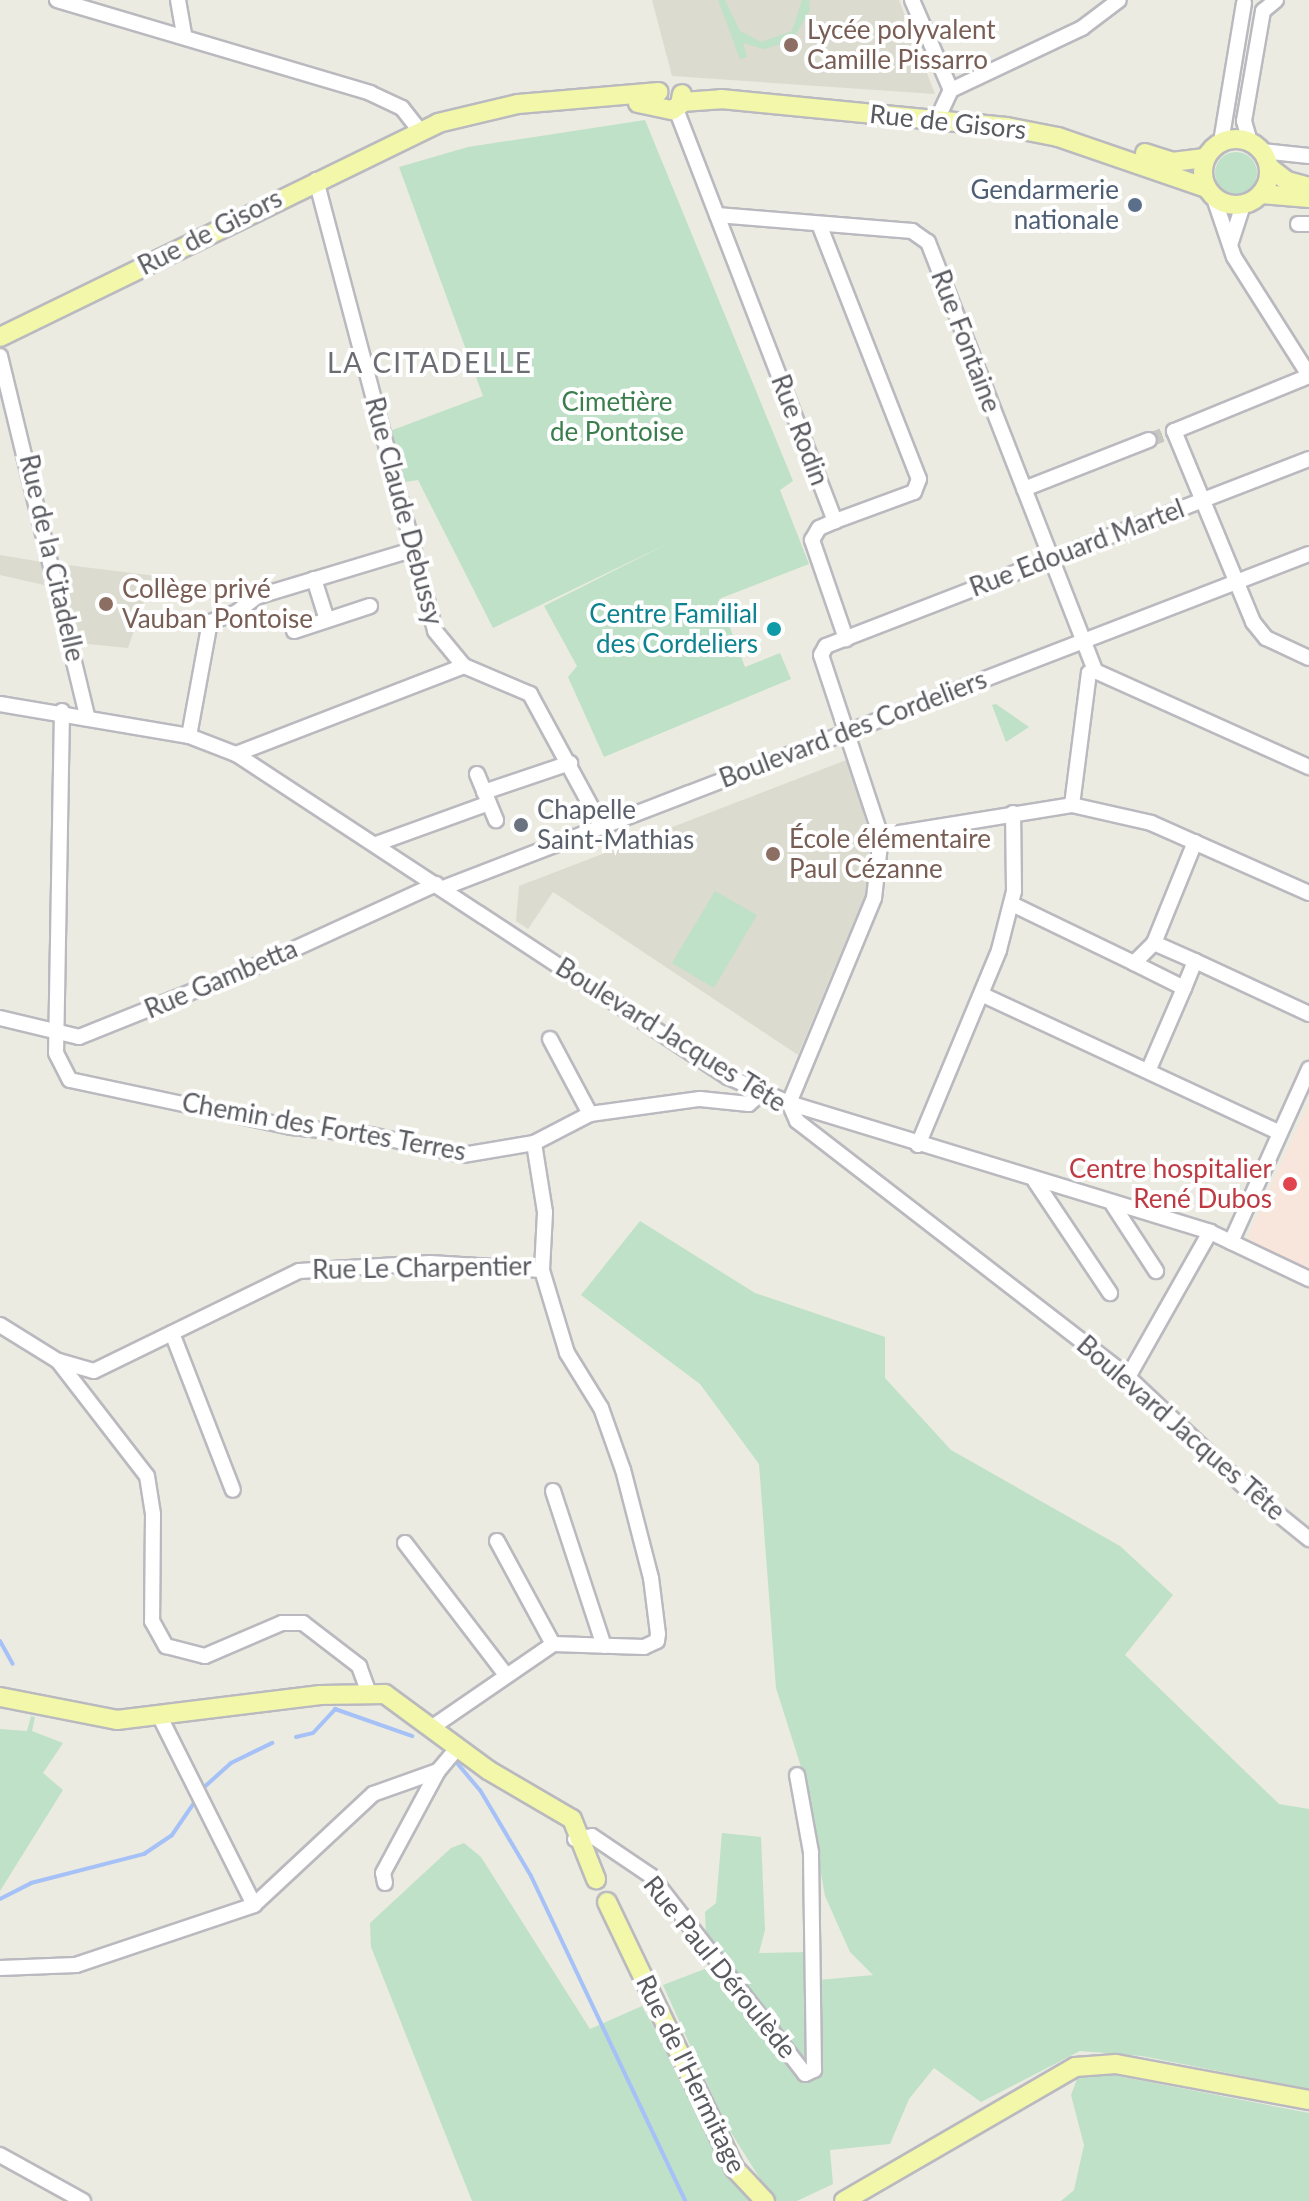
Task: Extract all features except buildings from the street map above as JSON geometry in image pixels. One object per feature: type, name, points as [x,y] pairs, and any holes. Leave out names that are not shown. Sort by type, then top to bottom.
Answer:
[{"type":"main road","name":"Rue de Gisors","points":[[0,337],[316,180],[421,132],[586,106],[731,89],[1037,120],[1172,162],[1205,158]]},
{"type":"main road","name":"Rue de Gisors","points":[[674,98],[721,99],[1007,127],[1058,137],[1210,193]]},
{"type":"main road","points":[[1309,187],[1287,181],[1260,153],[1221,142],[1205,158],[1210,193],[1243,205],[1261,194],[1309,198]]},
{"type":"main road","points":[[1260,153],[1261,194]]},
{"type":"main road","name":"Rue de l'Hermitage","points":[[0,1697],[76,1715],[154,1718],[320,1695],[369,1694],[392,1698],[497,1774],[547,1805],[579,1838],[735,2169],[765,2201]]},
{"type":"main road","points":[[844,2201],[1050,2078],[1096,2063],[1309,2100]]},
{"type":"street","points":[[57,0],[184,35],[370,93],[402,108],[421,132]]},
{"type":"street","points":[[178,0],[184,35]]},
{"type":"street","points":[[912,0],[951,90]]},
{"type":"street","points":[[942,109],[951,90],[1071,33],[1119,0]]},
{"type":"street","points":[[1276,0],[1263,11],[1244,121],[1260,153],[1309,156]]},
{"type":"street","points":[[1221,142],[1243,1],[1263,11]]},
{"type":"street","name":"Rue Rodin","points":[[674,98],[835,521]]},
{"type":"street","name":"Rue Claude Debussy","points":[[316,180],[435,631],[464,666],[530,694],[601,825]]},
{"type":"street","points":[[1210,193],[1234,257],[1309,375],[1174,431],[1233,582],[1266,638],[1309,658]]},
{"type":"street","points":[[1230,242],[1243,205]]},
{"type":"street","name":"Rue Fontaine","points":[[717,215],[912,231],[928,242],[1095,671]]},
{"type":"street","points":[[819,224],[919,479],[914,492],[819,528],[812,540],[846,639],[821,655],[881,836],[874,898],[789,1103],[1113,1205],[1210,1232],[1309,1279]]},
{"type":"street","name":"Rue de la Citadelle","points":[[0,356],[87,716]]},
{"type":"street","points":[[1024,489],[1149,440]]},
{"type":"street","name":"Rue Edouard Martel","points":[[846,639],[1309,459]]},
{"type":"street","points":[[189,736],[210,622],[237,612],[256,597],[412,550]]},
{"type":"street","name":"Boulevard des Cordeliers","points":[[439,886],[1309,554]]},
{"type":"street","points":[[314,579],[327,620]]},
{"type":"street","points":[[294,631],[370,606]]},
{"type":"street","points":[[236,754],[464,666]]},
{"type":"street","points":[[1072,805],[1089,673],[1095,671],[1309,767]]},
{"type":"street","name":"Boulevard Jacques Tête","points":[[0,704],[62,711],[189,736],[236,754],[761,1093],[789,1103],[797,1121],[1128,1377],[1247,1489],[1309,1539]]},
{"type":"street","points":[[55,1031],[62,711]]},
{"type":"street","points":[[376,844],[570,763]]},
{"type":"street","points":[[477,774],[496,820]]},
{"type":"street","points":[[881,836],[1072,805],[1129,815],[1309,893]]},
{"type":"street","points":[[918,1145],[983,995],[1012,904],[1013,813]]},
{"type":"street","points":[[1134,963],[1154,943],[1195,842]]},
{"type":"street","name":"Rue Gambetta","points":[[0,1018],[79,1037],[439,886]]},
{"type":"street","points":[[1012,904],[1184,988]]},
{"type":"street","points":[[1154,943],[1309,1014]]},
{"type":"street","points":[[1149,1069],[1195,961]]},
{"type":"street","points":[[983,995],[1149,1069],[1280,1133]]},
{"type":"street","name":"Chemin des Fortes Terres","points":[[55,1031],[56,1053],[70,1080],[291,1127],[371,1135],[463,1155],[534,1143],[590,1114],[700,1099],[749,1104],[761,1093]]},
{"type":"street","points":[[550,1039],[590,1114]]},
{"type":"street","points":[[1231,1242],[1309,1069]]},
{"type":"street","name":"Rue Le Charpentier","points":[[58,1361],[90,1372],[299,1271],[430,1263],[542,1270],[545,1212],[534,1143]]},
{"type":"street","points":[[1035,1181],[1110,1293]]},
{"type":"street","points":[[1113,1205],[1156,1271]]},
{"type":"street","points":[[1128,1377],[1210,1232]]},
{"type":"street","points":[[431,1728],[505,1674],[553,1644],[644,1647],[657,1641],[651,1578],[601,1408],[567,1353],[542,1270]]},
{"type":"street","points":[[0,1325],[58,1361],[147,1476],[153,1514],[152,1621],[166,1646],[205,1656],[282,1623],[303,1623],[359,1666],[369,1694]]},
{"type":"street","points":[[172,1333],[233,1490]]},
{"type":"street","points":[[553,1491],[604,1646]]},
{"type":"street","points":[[497,1541],[553,1644]]},
{"type":"street","points":[[405,1543],[505,1674]]},
{"type":"street","points":[[154,1718],[254,1905]]},
{"type":"street","points":[[0,1968],[76,1965],[254,1905],[373,1794],[438,1771],[463,1750]]},
{"type":"street","points":[[385,1883],[383,1873],[438,1771]]},
{"type":"street","name":"Rue Paul Déroulède","points":[[579,1838],[594,1837],[651,1876],[805,2074],[814,2070],[811,1852],[797,1775]]},
{"type":"street","points":[[0,2155],[83,2201]]},
{"type":"shaded area","name":"Lycée polyvalent Camille Pissarro","points":[[652,0],[899,0],[935,94],[672,76]]},
{"type":"shaded area","points":[[0,555],[48,563],[53,587],[0,575]]},
{"type":"shaded area","name":"Collège privé Vauban Pontoise","points":[[59,564],[172,578],[170,595],[147,593],[128,648],[77,643]]},
{"type":"shaded area","points":[[849,759],[870,838],[867,890],[798,1055],[553,892],[528,929],[516,921],[519,886]]},
{"type":"shaded area","name":"Centre hospitalier René Dubos","points":[[1309,1103],[1309,1271],[1251,1245],[1248,1236]]},
{"type":"green space","points":[[718,0],[725,0],[740,31],[761,42],[792,31],[802,0],[809,0],[810,10],[792,41],[764,49],[743,43],[747,57],[740,59]]},
{"type":"green space","name":"Cimetière de Pontoise","points":[[645,120],[793,481],[780,490],[809,564],[719,599],[745,667],[780,653],[791,679],[604,757],[568,677],[577,666],[544,606],[669,543],[493,628],[418,480],[405,482],[390,431],[483,396],[399,167],[468,147]]},
{"type":"green space","points":[[1236,152],[1251,158],[1257,173],[1251,188],[1236,194],[1221,188],[1215,173],[1221,158]]},
{"type":"green space","points":[[996,704],[1029,727],[1006,742],[992,705]]},
{"type":"green space","points":[[715,891],[757,915],[714,988],[672,963]]},
{"type":"green space","points":[[640,1221],[755,1293],[885,1337],[885,1378],[951,1450],[1120,1546],[1173,1595],[1125,1655],[1279,1804],[1309,1809],[1309,2089],[1142,2056],[1080,2051],[981,2102],[934,2068],[909,2099],[890,2144],[830,2150],[833,2184],[797,2201],[774,2201],[725,2123],[663,1985],[723,1962],[706,1935],[705,1912],[716,1903],[722,1833],[761,1837],[765,1930],[759,1953],[808,1952],[808,1981],[873,1975],[850,1952],[825,1896],[803,1773],[776,1688],[759,1464],[700,1384],[581,1295]]},
{"type":"green space","points":[[31,1716],[35,1717],[32,1731],[63,1743],[43,1773],[63,1790],[0,1891],[0,1729],[27,1731]]},
{"type":"green space","points":[[464,1843],[481,1857],[590,2029],[642,2006],[750,2201],[472,2201],[371,1947],[370,1923],[451,1848]]},
{"type":"green space","points":[[1079,2074],[1113,2075],[1309,2113],[1309,2201],[1061,2201],[1074,2190],[1084,2145],[1071,2095]]},
{"type":"waterway","points":[[0,1641],[13,1664]]},
{"type":"waterway","points":[[296,1737],[313,1733],[335,1709],[412,1736]]},
{"type":"waterway","points":[[201,1790],[231,1763],[272,1743]]},
{"type":"waterway","points":[[457,1763],[480,1790],[531,1876],[685,2201]]},
{"type":"waterway","points":[[0,1899],[31,1883],[144,1854],[172,1835],[196,1800]]},
{"type":"tunnel","points":[[1149,440],[1174,431]]},
{"type":"place","name":"Lycée polyvalent Camille Pissarro","points":[[791,45]]},
{"type":"place","name":"Gendarmerie nationale","points":[[1135,205]]},
{"type":"place","name":"Collège privé Vauban Pontoise","points":[[106,604]]},
{"type":"place","name":"Centre Familial des Cordeliers","points":[[774,629]]},
{"type":"place","name":"Chapelle Saint-Mathias","points":[[521,825]]},
{"type":"place","name":"École élémentaire Paul Cézanne","points":[[773,854]]},
{"type":"place","name":"Centre hospitalier René Dubos","points":[[1290,1184]]},
{"type":"district","name":"LA CITADELLE","points":[[430,362]]}]
